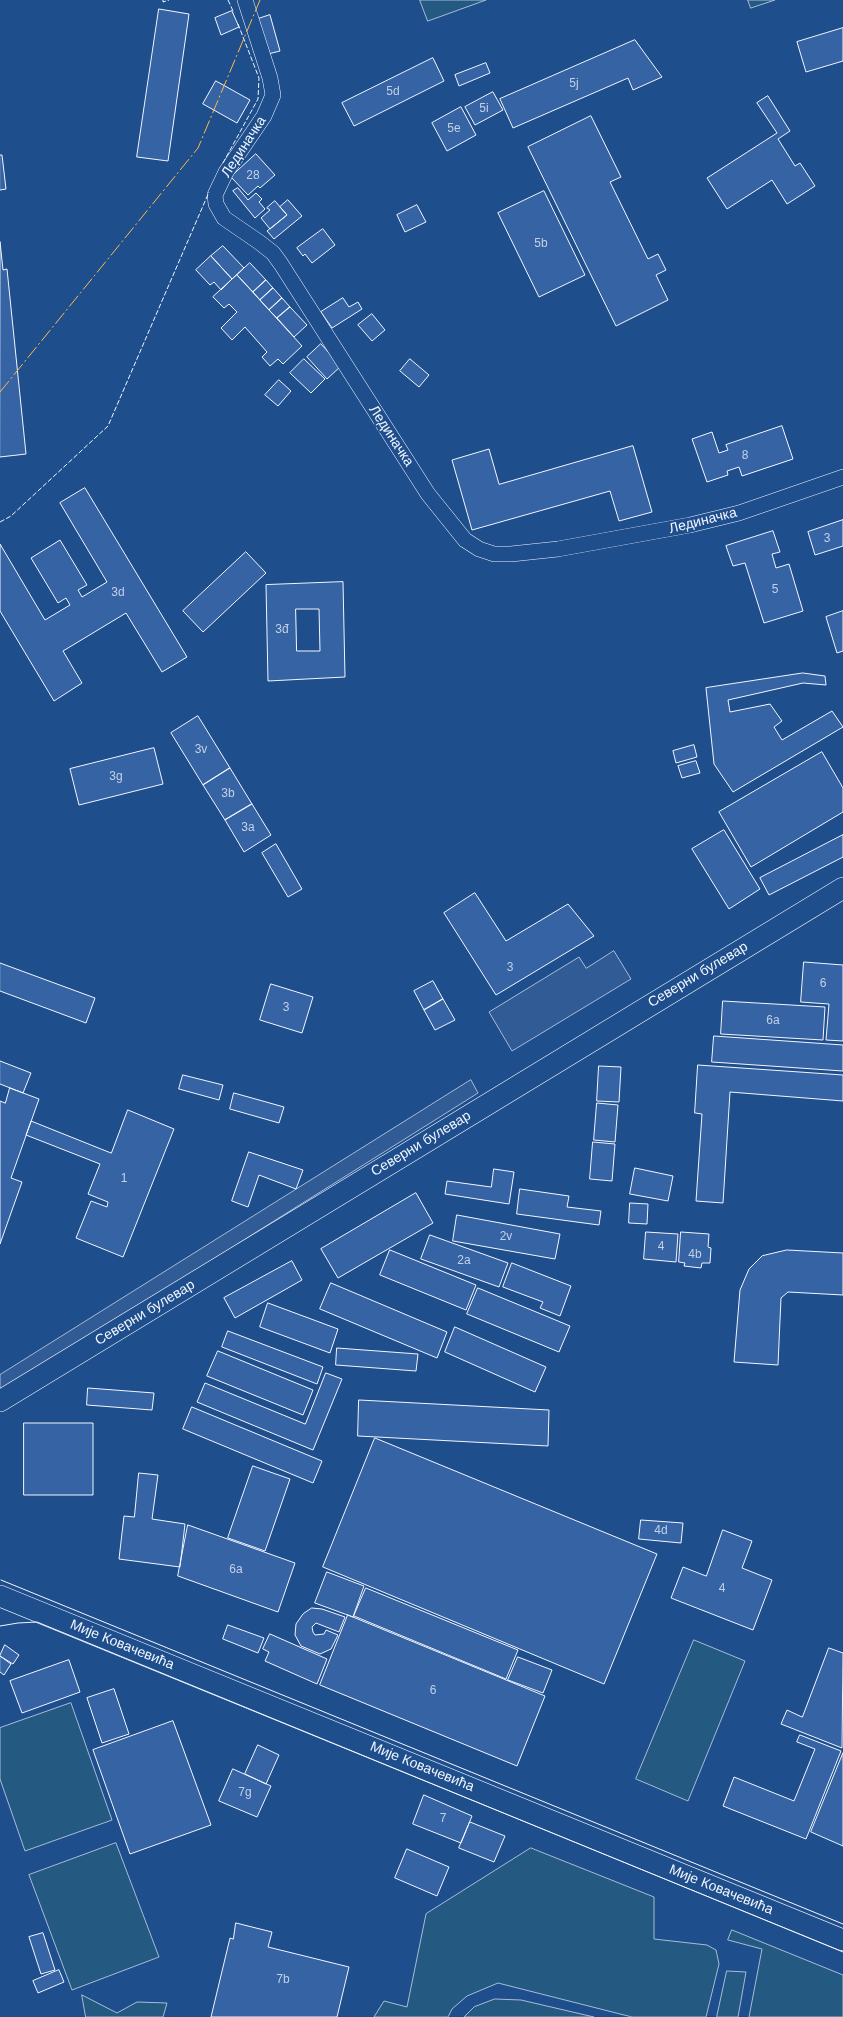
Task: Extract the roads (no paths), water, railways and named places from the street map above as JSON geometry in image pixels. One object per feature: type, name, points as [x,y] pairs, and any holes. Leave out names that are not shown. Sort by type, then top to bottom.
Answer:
[{"type":"street","name":"Лединачка","points":[[245,0],[270,78],[273,96],[264,116],[224,178],[215,195],[219,210],[224,218],[259,242],[281,264],[428,494],[465,540],[479,549],[494,554],[511,554],[558,549],[705,522],[843,477]]},
{"type":"street","name":"Северни булевар","points":[[0,1401],[843,888]]},
{"type":"street","name":"Мије Ковачевића","points":[[0,1596],[843,1940]]},
{"type":"tram line","points":[[1,1580],[843,1924]]},
{"type":"tram line","points":[[0,1626],[37,1622],[843,1952]]}]
